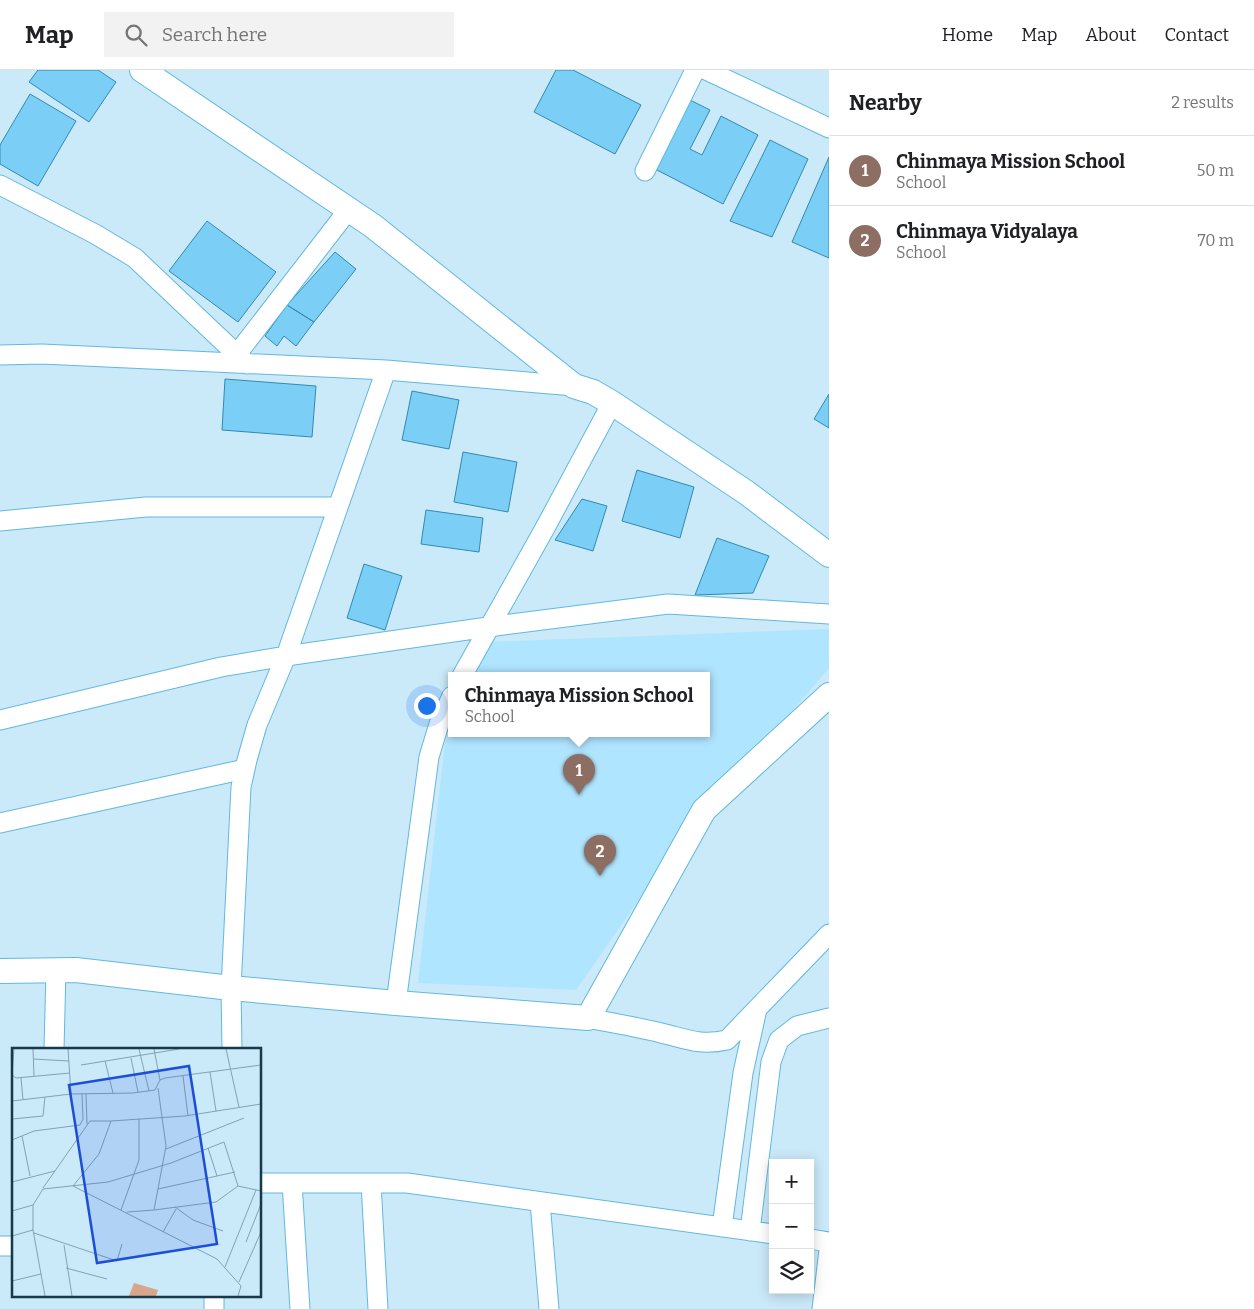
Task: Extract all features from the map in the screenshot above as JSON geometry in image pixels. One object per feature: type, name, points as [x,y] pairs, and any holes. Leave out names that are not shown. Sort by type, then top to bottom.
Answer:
[{"type":"street","points":[[142,70],[373,226],[574,386]]},
{"type":"street","points":[[645,172],[695,70]]},
{"type":"street","points":[[706,70],[829,128]]},
{"type":"street","points":[[0,185],[95,234],[134,258],[242,359]]},
{"type":"street","points":[[242,359],[349,210]]},
{"type":"street","points":[[0,355],[42,354],[242,359],[574,386],[594,392],[612,403],[747,493],[829,555]]},
{"type":"street","points":[[232,1048],[230,988],[241,787],[245,769],[257,725],[286,656],[386,370]]},
{"type":"street","points":[[464,672],[545,528],[612,403]]},
{"type":"street","points":[[0,521],[146,507],[338,507]]},
{"type":"street","points":[[0,720],[221,667],[488,627],[668,604],[829,614]]},
{"type":"street","points":[[588,1018],[704,810],[829,694]]},
{"type":"street","points":[[396,1003],[429,757],[439,724],[448,705]]},
{"type":"street","points":[[0,823],[245,769]]},
{"type":"street","points":[[0,972],[76,970],[230,988],[588,1018],[699,1043],[713,1043],[726,1040],[829,934]]},
{"type":"street","points":[[54,1048],[56,970]]},
{"type":"street","points":[[722,1227],[742,1073],[757,1008]]},
{"type":"street","points":[[750,1231],[771,1062],[779,1040],[798,1026],[829,1018]]},
{"type":"street","points":[[261,1183],[407,1183],[769,1233]]},
{"type":"street","points":[[292,1183],[300,1309]]},
{"type":"street","points":[[371,1183],[378,1309]]},
{"type":"street","points":[[540,1202],[549,1309]]},
{"type":"street","points":[[814,1240],[829,1242]]},
{"type":"street","points":[[822,1309],[829,1250]]},
{"type":"street","points":[[214,1296],[214,1309]]},
{"type":"shaded area","points":[[829,629],[829,668],[675,848],[576,990],[418,983],[445,742],[448,734],[448,737],[710,737],[710,672],[474,672],[486,642]]},
{"type":"building","points":[[38,70],[98,70],[116,82],[89,122],[29,82]]},
{"type":"building","points":[[556,70],[573,70],[641,105],[615,154],[534,112]]},
{"type":"building","points":[[30,94],[76,121],[38,186],[0,164],[0,145]]},
{"type":"building","points":[[690,100],[710,110],[690,149],[702,155],[721,116],[758,135],[723,204],[655,169]]},
{"type":"building","points":[[770,140],[808,159],[772,237],[730,221]]},
{"type":"building","points":[[829,157],[829,258],[792,242]]},
{"type":"building","points":[[207,221],[276,272],[238,322],[169,271]]},
{"type":"building","points":[[335,252],[356,269],[314,322],[287,305]]},
{"type":"building","points":[[287,305],[314,322],[296,346],[284,336],[277,346],[265,336]]},
{"type":"building","points":[[225,379],[316,386],[312,437],[222,430]]},
{"type":"building","points":[[412,391],[459,400],[449,449],[402,440]]},
{"type":"building","points":[[829,394],[829,428],[814,419]]},
{"type":"building","points":[[463,452],[517,462],[508,512],[454,502]]},
{"type":"building","points":[[637,470],[694,487],[680,538],[622,521]]},
{"type":"building","points":[[582,499],[607,506],[593,551],[555,540]]},
{"type":"building","points":[[426,510],[483,518],[479,552],[421,544]]},
{"type":"building","points":[[717,538],[769,556],[753,593],[695,595]]},
{"type":"building","points":[[364,564],[402,576],[385,630],[347,618]]},
{"type":"place","name":"Chinmaya Mission School","points":[[579,795]]},
{"type":"place","name":"Chinmaya Vidyalaya","points":[[600,876]]}]
